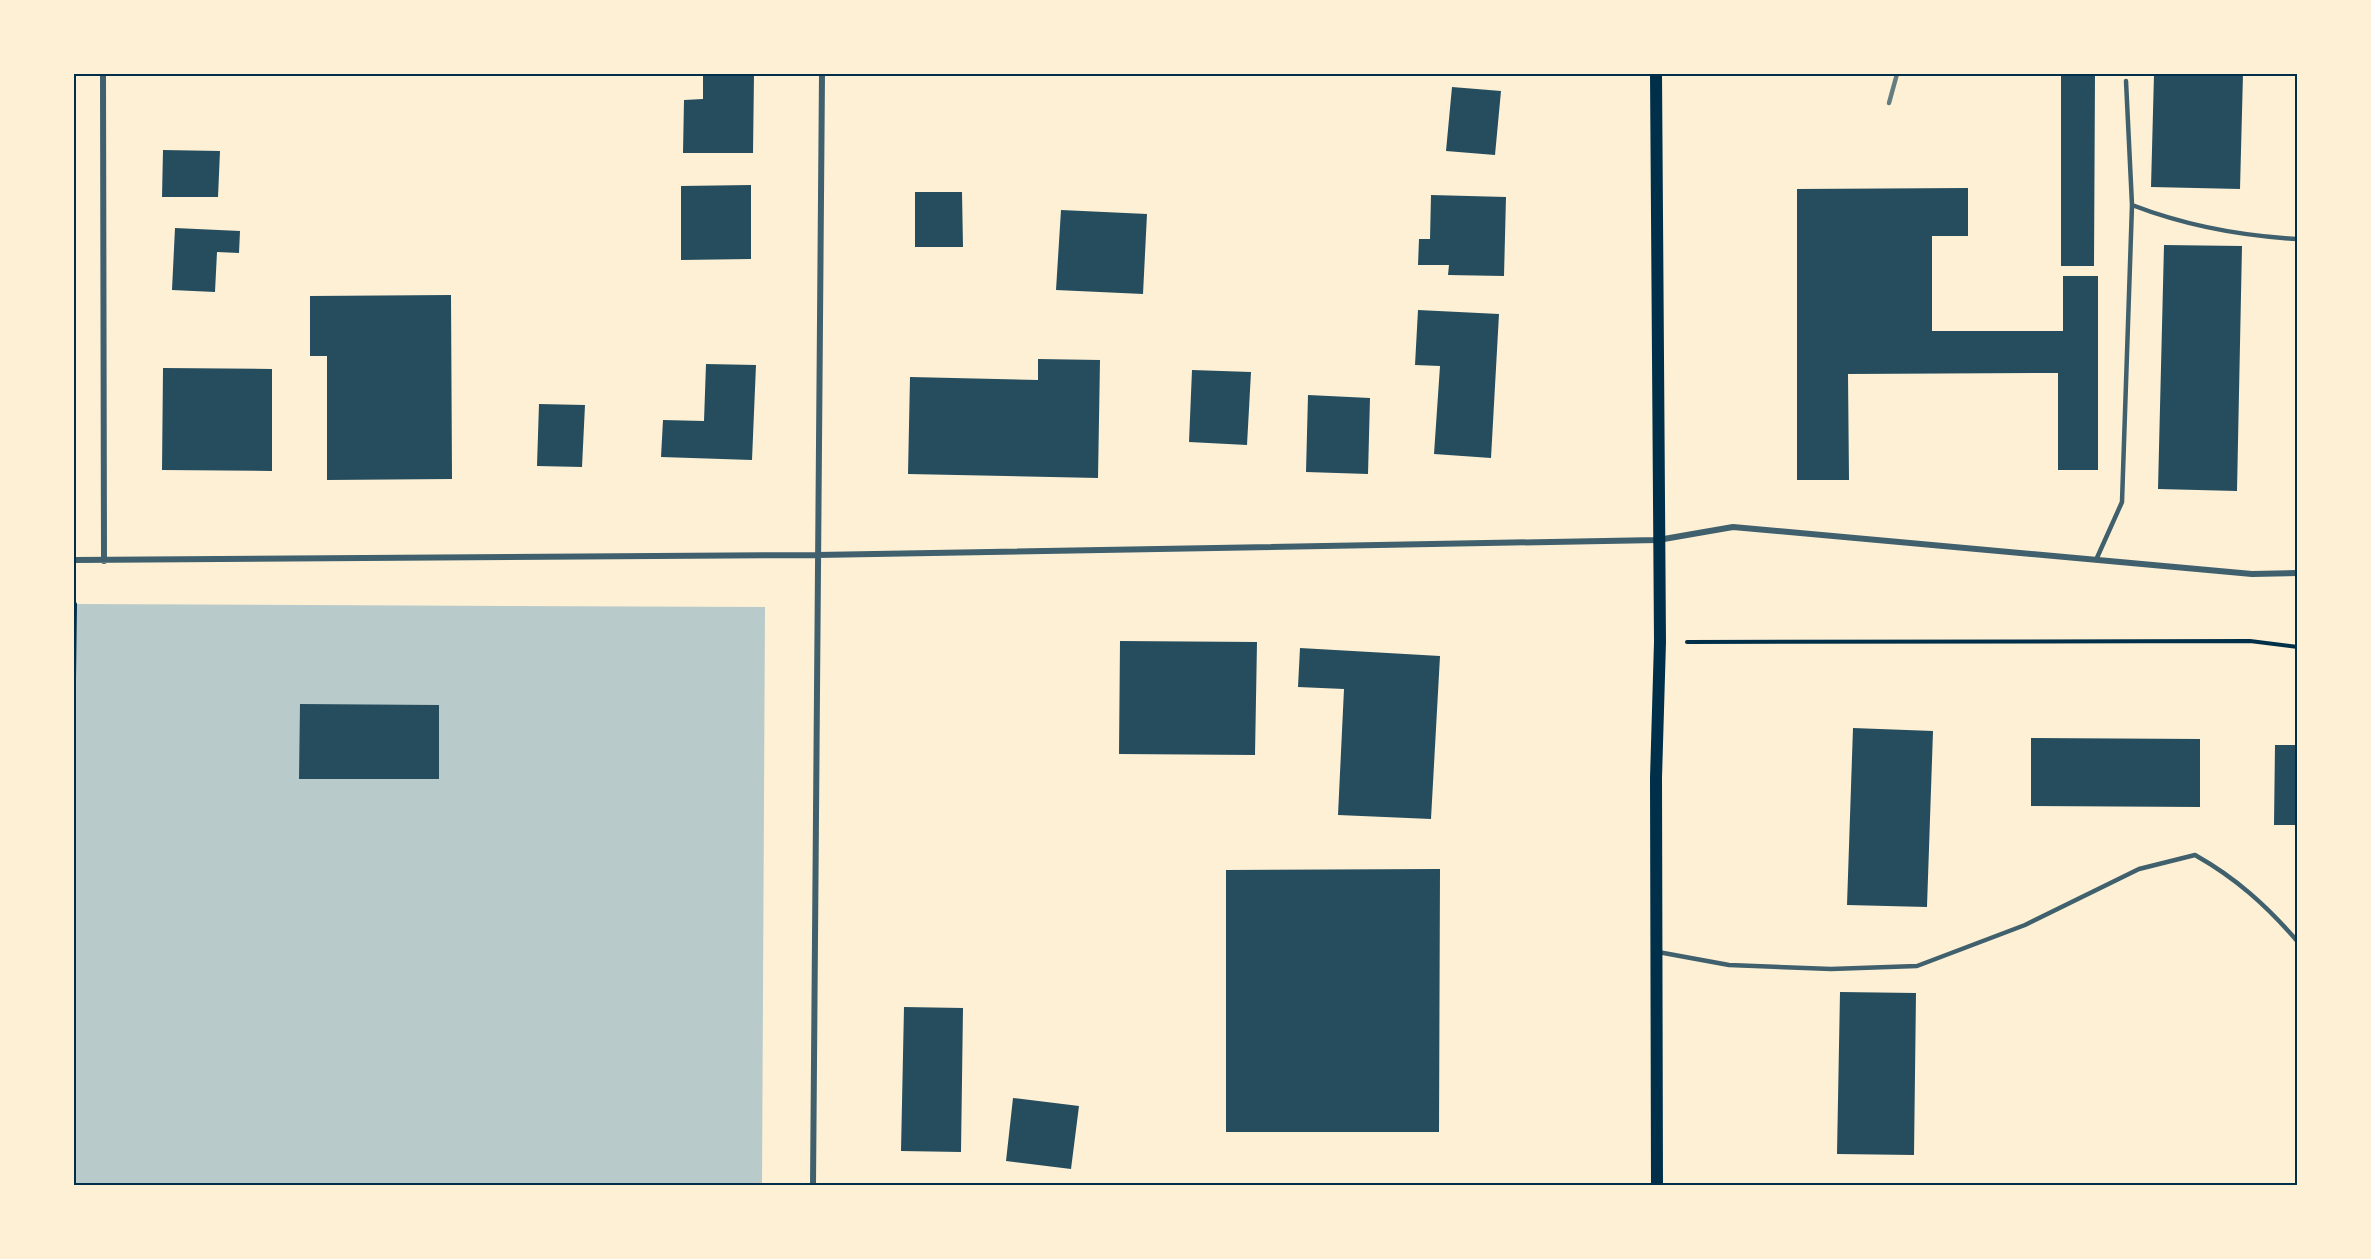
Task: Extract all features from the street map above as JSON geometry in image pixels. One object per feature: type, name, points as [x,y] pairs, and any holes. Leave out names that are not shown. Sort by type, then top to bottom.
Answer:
[{"type":"main road","points":[[1656,74],[1660,642],[1656,778],[1657,1185]]},
{"type":"street","points":[[103,74],[104,561]]},
{"type":"street","points":[[813,1185],[822,74]]},
{"type":"street","points":[[74,560],[817,555],[1658,540],[1732,527],[2252,574],[2298,573]]},
{"type":"lane","points":[[2096,560],[2122,502],[2132,205],[2126,81]]},
{"type":"lane","points":[[2132,205],[2172,220],[2269,238],[2298,239]]},
{"type":"lane","points":[[1658,952],[1729,965],[1831,969],[1917,966],[2025,925],[2139,869],[2195,855],[2226,872],[2270,910],[2298,942]]},
{"type":"path","points":[[74,680],[75,604]]},
{"type":"path","points":[[1660,642],[2250,641],[2298,646]]},
{"type":"shaded area","points":[[74,604],[765,607],[762,1185],[74,1186]]},
{"type":"building","points":[[703,74],[754,74],[753,153],[683,153],[684,100],[703,99]]},
{"type":"building","points":[[2061,74],[2095,74],[2094,266],[2061,266]]},
{"type":"building","points":[[2154,74],[2243,74],[2240,189],[2151,187]]},
{"type":"building","points":[[1452,87],[1501,91],[1495,155],[1446,151]]},
{"type":"building","points":[[163,150],[220,151],[218,197],[162,197]]},
{"type":"building","points":[[751,185],[751,259],[681,260],[681,186]]},
{"type":"building","points":[[1968,188],[1968,236],[1932,236],[1932,331],[2063,331],[2063,276],[2098,276],[2098,470],[2058,470],[2058,373],[1848,374],[1849,480],[1797,480],[1797,189]]},
{"type":"building","points":[[915,192],[962,192],[963,247],[915,247]]},
{"type":"building","points":[[1431,195],[1506,197],[1504,276],[1448,275],[1449,265],[1418,265],[1419,239],[1430,239]]},
{"type":"building","points":[[1061,210],[1147,214],[1143,294],[1056,290]]},
{"type":"building","points":[[175,228],[240,231],[239,253],[217,252],[215,292],[172,290]]},
{"type":"building","points":[[2164,245],[2242,246],[2237,491],[2158,489]]},
{"type":"building","points":[[451,295],[452,479],[327,480],[327,356],[310,356],[310,296]]},
{"type":"building","points":[[1418,310],[1499,314],[1491,458],[1434,454],[1440,366],[1415,365]]},
{"type":"building","points":[[1038,359],[1100,360],[1098,478],[908,474],[910,377],[1038,380]]},
{"type":"building","points":[[706,364],[756,365],[752,460],[661,457],[663,420],[704,421]]},
{"type":"building","points":[[163,368],[272,369],[272,471],[162,470]]},
{"type":"building","points":[[1192,370],[1251,372],[1247,445],[1189,442]]},
{"type":"building","points":[[1308,395],[1370,398],[1368,474],[1306,472]]},
{"type":"building","points":[[539,404],[585,405],[582,467],[537,466]]},
{"type":"building","points":[[1120,641],[1257,642],[1255,755],[1119,754]]},
{"type":"building","points":[[1300,648],[1440,656],[1431,819],[1338,815],[1344,689],[1298,687]]},
{"type":"building","points":[[300,704],[439,705],[439,779],[299,779]]},
{"type":"building","points":[[1853,728],[1933,731],[1927,907],[1847,905]]},
{"type":"building","points":[[2031,738],[2200,739],[2200,807],[2031,806]]},
{"type":"building","points":[[2275,745],[2298,745],[2298,825],[2274,825]]},
{"type":"building","points":[[1440,869],[1439,1132],[1226,1132],[1226,870]]},
{"type":"building","points":[[1840,992],[1916,993],[1914,1155],[1837,1154]]},
{"type":"building","points":[[904,1007],[963,1008],[961,1152],[901,1151]]},
{"type":"building","points":[[1013,1098],[1079,1106],[1071,1169],[1006,1161]]},
{"type":"railway","points":[[1889,103],[1897,74]]}]
